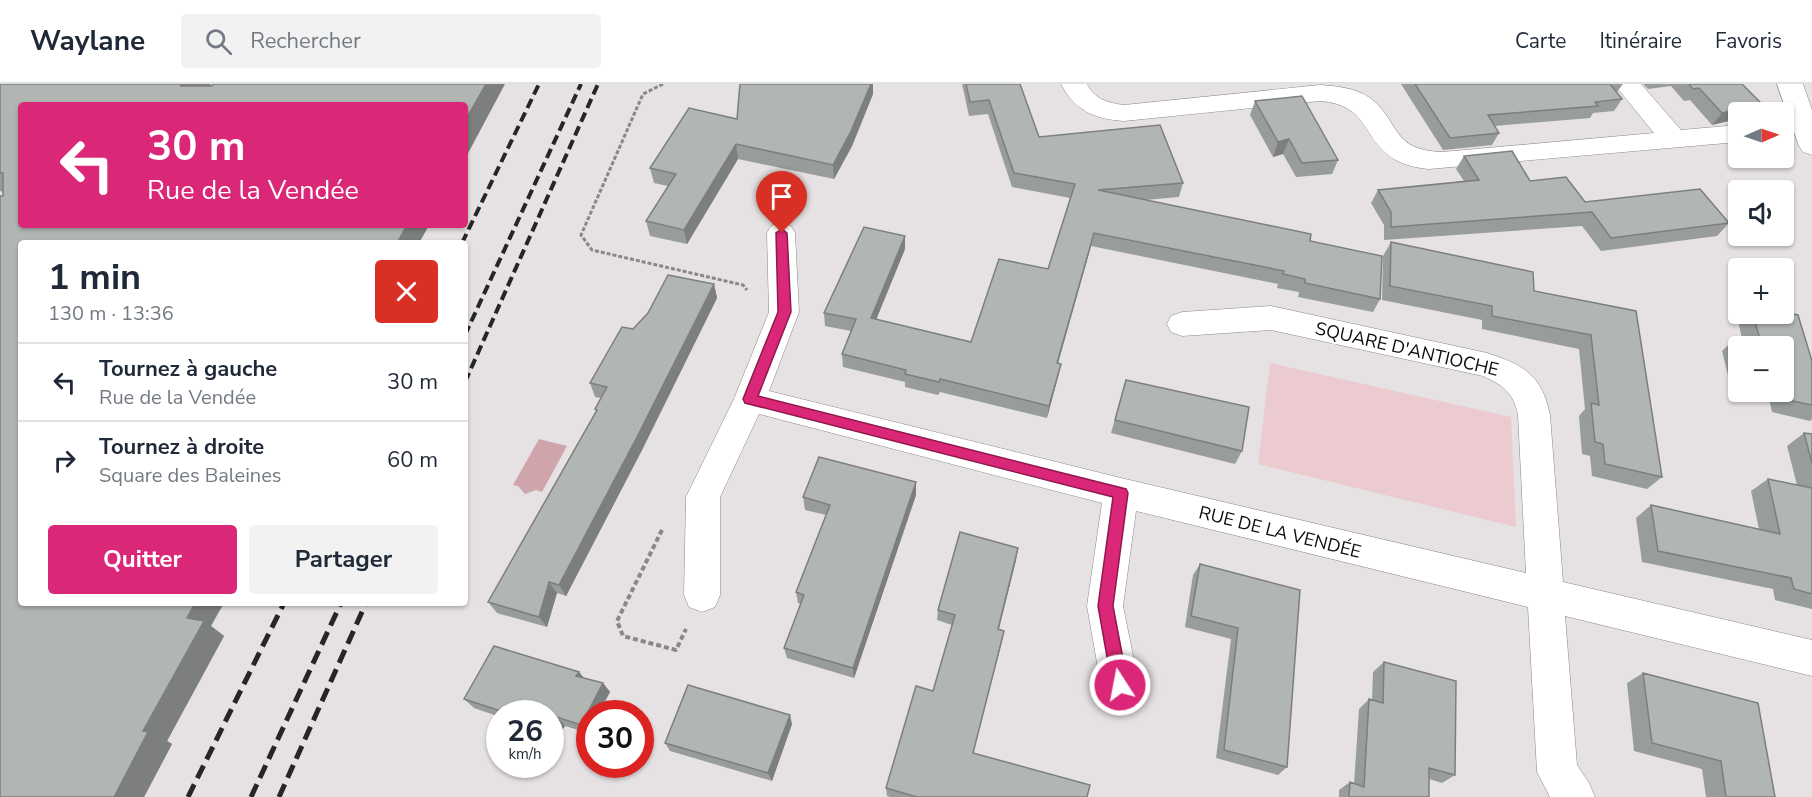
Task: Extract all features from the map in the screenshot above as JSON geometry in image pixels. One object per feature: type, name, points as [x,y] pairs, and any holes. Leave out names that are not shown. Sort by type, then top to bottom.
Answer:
[{"type":"street","points":[[1074,84],[1079,97],[1092,106],[1108,112],[1124,113],[1320,93],[1341,95],[1357,102],[1369,112],[1390,143],[1404,154],[1421,161],[1728,135]]},
{"type":"street","points":[[1627,84],[1673,138]]},
{"type":"street","points":[[1790,84],[1801,138]]},
{"type":"street","points":[[702,595],[703,497],[750,399],[784,312],[782,233]]},
{"type":"street","name":"SQUARE D'ANTIOCHE","points":[[1182,324],[1271,318],[1487,365],[1510,374],[1530,395],[1534,415],[1557,772],[1575,797]]},
{"type":"street","name":"RUE DE LA VENDÉE","points":[[750,399],[1121,493],[1544,596],[1812,658]]},
{"type":"street","points":[[1120,685],[1105,606],[1121,493]]},
{"type":"path","points":[[663,84],[643,94],[581,235],[592,250],[743,285],[750,295]]},
{"type":"shaded area","points":[[1270,363],[1511,417],[1516,527],[1258,464]]},
{"type":"shaded area","points":[[539,439],[567,446],[542,492],[536,490],[525,494],[518,486],[513,485]]},
{"type":"building","points":[[0,84],[212,86],[213,84],[486,84],[468,116],[468,102],[18,102],[18,228],[405,228],[399,240],[18,240],[18,606],[193,606],[187,618],[204,621],[143,731],[148,732],[114,797],[0,797],[0,196],[3,196],[3,173],[0,173]]},
{"type":"building","points":[[740,84],[871,84],[851,131],[833,165],[736,144],[684,230],[646,221],[676,174],[650,168],[689,108],[737,119]]},
{"type":"building","points":[[966,84],[1020,84],[1039,137],[1160,125],[1183,183],[1098,190],[1311,234],[1310,241],[1382,256],[1380,299],[1305,283],[1305,279],[1283,274],[1284,271],[1094,233],[1057,363],[1061,364],[1049,406],[940,379],[939,382],[905,374],[906,370],[842,354],[856,319],[824,313],[864,227],[905,236],[871,318],[971,342],[999,259],[1048,269],[1075,184],[1014,173],[989,100],[970,102]]},
{"type":"building","points":[[1415,84],[1610,84],[1622,99],[1595,102],[1598,106],[1488,115],[1499,133],[1450,138]]},
{"type":"building","points":[[1689,84],[1742,84],[1760,102],[1728,102],[1728,112],[1722,113],[1699,88],[1693,89]]},
{"type":"building","points":[[1302,96],[1338,160],[1302,163],[1289,139],[1278,142],[1255,101]]},
{"type":"building","points":[[1512,151],[1530,181],[1566,177],[1585,202],[1700,189],[1728,223],[1611,238],[1592,212],[1391,227],[1391,212],[1378,190],[1479,180],[1464,156]]},
{"type":"building","points":[[1391,242],[1533,272],[1534,291],[1636,311],[1662,477],[1605,464],[1603,444],[1595,442],[1591,403],[1599,405],[1591,335],[1492,316],[1492,306],[1390,286]]},
{"type":"building","points":[[668,275],[714,284],[559,585],[549,582],[539,617],[488,602],[597,410],[595,409],[607,387],[590,383],[622,327],[633,329],[648,313]]},
{"type":"building","points":[[1794,314],[1798,315],[1812,361],[1812,405],[1794,401],[1794,336],[1759,336],[1756,324],[1794,324]]},
{"type":"building","points":[[1126,380],[1249,407],[1242,451],[1115,420]]},
{"type":"building","points":[[1804,433],[1812,434],[1812,463]]},
{"type":"building","points":[[819,457],[916,482],[853,668],[784,648],[804,595],[796,592],[830,505],[803,497]]},
{"type":"building","points":[[1768,479],[1812,488],[1812,594],[1794,589],[1791,578],[1658,551],[1651,505],[1780,534]]},
{"type":"building","points":[[960,532],[1018,548],[998,629],[1004,631],[973,753],[1090,785],[1087,797],[917,797],[886,788],[916,686],[933,691],[955,615],[938,610]]},
{"type":"building","points":[[1200,564],[1300,590],[1287,767],[1224,750],[1238,628],[1191,616]]},
{"type":"building","points":[[494,646],[579,672],[576,676],[603,683],[594,700],[576,700],[576,723],[564,719],[564,700],[486,700],[486,706],[464,699]]},
{"type":"building","points":[[1384,662],[1456,681],[1455,775],[1429,768],[1429,797],[1349,797],[1350,782],[1364,787],[1369,699],[1383,703]]},
{"type":"building","points":[[1643,673],[1758,703],[1775,797],[1726,797],[1721,761],[1652,743]]},
{"type":"building","points":[[688,685],[790,715],[768,773],[665,743]]},
{"type":"railway","points":[[463,240],[539,84]]},
{"type":"railway","points":[[468,329],[581,84]]},
{"type":"railway","points":[[468,375],[598,84]]},
{"type":"railway","points":[[188,797],[283,606]]},
{"type":"railway","points":[[251,797],[340,606]]},
{"type":"railway","points":[[279,797],[365,606]]},
{"type":"route","points":[[782,233],[784,312],[750,399],[1121,493],[1105,606],[1120,685]]}]
